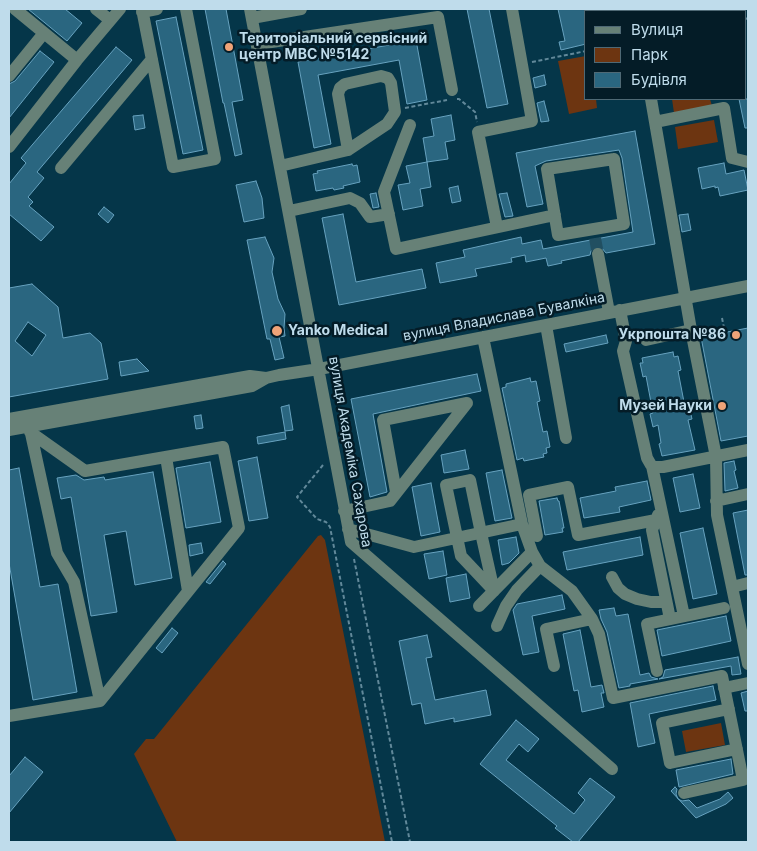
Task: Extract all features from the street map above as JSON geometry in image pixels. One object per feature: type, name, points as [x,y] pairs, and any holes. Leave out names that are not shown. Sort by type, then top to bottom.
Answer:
[{"type":"street","points":[[15,9],[77,60]]},
{"type":"street","points":[[96,9],[110,20]]},
{"type":"street","points":[[9,146],[120,9]]},
{"type":"street","points":[[157,9],[142,10],[173,168],[215,159],[186,9]]},
{"type":"street","points":[[251,13],[301,9]]},
{"type":"street","points":[[496,227],[478,132],[532,120],[512,9]]},
{"type":"street","name":"вулиця Академіка Сахарова","points":[[251,13],[349,536]]},
{"type":"street","points":[[258,44],[438,17],[452,90]]},
{"type":"street","points":[[9,76],[44,33]]},
{"type":"street","points":[[61,168],[152,59]]},
{"type":"street","points":[[280,166],[348,150],[387,124],[394,116],[395,110],[391,83],[388,78],[381,76],[342,85],[338,94],[348,150]]},
{"type":"street","points":[[651,100],[691,330],[716,456],[716,515],[748,664]]},
{"type":"street","points":[[655,122],[724,108],[732,158],[748,162]]},
{"type":"street","points":[[410,125],[384,192],[396,249],[555,215]]},
{"type":"street","points":[[614,159],[624,224],[594,234],[558,235],[555,215],[548,169],[614,159]]},
{"type":"street","points":[[289,211],[350,198],[360,203],[370,217],[389,214]]},
{"type":"street","points":[[598,254],[614,311],[626,341],[624,351],[647,458],[652,466],[659,514],[684,616]]},
{"type":"street","name":"вулиця Владислава Бувалкіна","points":[[9,419],[250,376],[266,378],[319,369],[748,286]]},
{"type":"street","points":[[546,325],[566,438]]},
{"type":"street","points":[[646,340],[691,330]]},
{"type":"street","points":[[483,337],[522,524],[532,552],[540,566],[572,591],[592,619],[599,634],[613,698],[722,676],[742,780],[684,793]]},
{"type":"street","name":"вулиця Владислава Бувалкіна","points":[[9,430],[30,429],[252,386],[266,378]]},
{"type":"street","points":[[344,511],[390,500],[467,403],[383,420],[396,492]]},
{"type":"street","points":[[9,714],[100,701],[239,528],[223,447],[85,471],[30,429]]},
{"type":"street","points":[[30,429],[57,553],[74,582],[100,701]]},
{"type":"street","points":[[652,466],[663,467],[748,450]]},
{"type":"street","points":[[166,457],[188,591]]},
{"type":"street","points":[[470,480],[494,591],[461,556],[446,485],[470,480]]},
{"type":"street","points":[[537,536],[529,495],[568,487],[578,535],[659,514]]},
{"type":"street","points":[[716,500],[748,494]]},
{"type":"street","points":[[659,514],[652,530],[670,619]]},
{"type":"street","points":[[349,536],[414,547],[522,524]]},
{"type":"street","points":[[349,536],[612,769]]},
{"type":"street","points":[[479,606],[532,552]]},
{"type":"street","points":[[497,626],[506,606],[517,590],[540,566]]},
{"type":"street","points":[[612,578],[618,588],[637,600],[666,602]]},
{"type":"street","points":[[732,587],[748,583]]},
{"type":"street","points":[[656,671],[647,624],[736,607]]},
{"type":"street","points":[[554,666],[546,629],[592,619]]},
{"type":"street","points":[[724,688],[748,683]]},
{"type":"street","points":[[729,709],[662,723],[670,763],[737,749]]},
{"type":"path","points":[[522,64],[584,51]]},
{"type":"path","points":[[395,110],[442,100],[459,99],[475,112],[478,132]]},
{"type":"path","points":[[722,318],[725,333]]},
{"type":"path","points":[[323,465],[297,496],[317,519],[326,522],[330,527],[392,842]]},
{"type":"path","name":"вулиця Академіка Сахарова","points":[[349,536],[410,842]]},
{"type":"green space","points":[[584,56],[584,100],[596,100],[597,108],[569,114],[558,61]]},
{"type":"green space","points":[[672,100],[710,100],[712,106],[674,113]]},
{"type":"green space","points":[[714,120],[718,142],[678,149],[675,127]]},
{"type":"green space","points":[[321,535],[325,540],[385,842],[177,842],[134,754],[146,739],[154,739],[318,536]]},
{"type":"green space","points":[[721,723],[725,745],[686,752],[682,731]]},
{"type":"building","points":[[28,9],[65,9],[82,23],[67,41]]},
{"type":"building","points":[[205,9],[226,9],[243,100],[232,102],[242,154],[235,156],[223,103]]},
{"type":"building","points":[[467,9],[489,9],[508,104],[487,108]]},
{"type":"building","points":[[558,9],[586,9],[584,10],[584,44],[561,50],[559,42],[565,41]]},
{"type":"building","points":[[176,17],[203,150],[183,154],[156,21]]},
{"type":"building","points":[[416,40],[427,100],[407,104],[399,60],[318,75],[331,144],[314,148],[298,62]]},
{"type":"building","points":[[116,47],[132,60],[37,172],[44,178],[28,197],[33,202],[29,206],[54,227],[41,241],[9,214],[9,184],[26,163],[21,158]]},
{"type":"building","points":[[40,51],[54,62],[9,118],[9,84],[15,81]]},
{"type":"building","points":[[544,75],[546,85],[535,88],[533,78]]},
{"type":"building","points":[[748,99],[748,128],[745,128],[739,100]]},
{"type":"building","points":[[544,101],[549,121],[541,122],[537,103]]},
{"type":"building","points":[[143,115],[145,128],[135,130],[133,116]]},
{"type":"building","points":[[451,115],[455,140],[445,142],[448,159],[427,162],[423,138],[434,136],[431,119]]},
{"type":"building","points":[[635,131],[655,244],[606,253],[601,247],[596,246],[590,255],[561,261],[562,263],[548,266],[546,258],[526,262],[525,255],[511,258],[512,262],[475,269],[477,276],[440,283],[436,263],[465,257],[463,250],[521,237],[522,244],[541,240],[543,249],[633,232],[622,158],[619,150],[546,161],[535,166],[543,204],[527,207],[516,153]]},
{"type":"building","points":[[427,162],[431,187],[420,189],[423,206],[403,210],[398,185],[410,183],[406,166]]},
{"type":"building","points":[[724,163],[726,174],[744,170],[748,190],[720,196],[718,187],[702,189],[698,168]]},
{"type":"building","points":[[352,164],[353,166],[357,165],[360,182],[343,186],[344,188],[316,191],[313,174],[318,173],[317,171]]},
{"type":"building","points":[[256,181],[262,198],[264,218],[244,222],[236,185]]},
{"type":"building","points":[[458,186],[461,201],[452,203],[449,188]]},
{"type":"building","points":[[376,193],[379,207],[373,208],[370,194]]},
{"type":"building","points":[[507,193],[513,216],[505,217],[499,194]]},
{"type":"building","points":[[104,207],[114,215],[108,223],[98,214]]},
{"type":"building","points":[[343,214],[356,282],[422,269],[426,288],[339,305],[322,218]]},
{"type":"building","points":[[688,214],[691,230],[682,232],[679,215]]},
{"type":"building","points":[[265,237],[274,258],[272,272],[278,299],[285,314],[285,336],[279,337],[284,358],[275,360],[270,339],[267,339],[247,240]]},
{"type":"building","points":[[32,284],[58,307],[63,338],[90,333],[101,343],[108,379],[9,397],[9,288]],"holes":[[[28,322],[46,335],[32,356],[15,341]]]},
{"type":"building","points":[[748,328],[748,436],[721,441],[701,337]]},
{"type":"building","points":[[606,335],[608,343],[566,352],[564,344]]},
{"type":"building","points":[[673,352],[674,357],[678,356],[681,370],[678,371],[684,402],[688,402],[692,419],[688,420],[695,450],[662,456],[658,425],[653,427],[650,414],[653,413],[646,376],[643,377],[640,363],[643,363],[642,358]]},
{"type":"building","points":[[137,359],[149,371],[121,376],[119,362]]},
{"type":"building","points":[[477,374],[481,391],[373,414],[387,492],[370,497],[351,399]]},
{"type":"building","points":[[530,378],[531,382],[536,381],[540,401],[537,402],[543,432],[547,431],[550,447],[546,448],[547,453],[543,454],[544,457],[524,461],[523,458],[517,460],[502,388],[506,387],[506,384]]},
{"type":"building","points":[[289,405],[293,430],[285,431],[281,407]]},
{"type":"building","points":[[201,415],[203,428],[196,429],[194,416]]},
{"type":"building","points":[[285,432],[286,439],[258,444],[257,437]]},
{"type":"building","points":[[465,450],[469,469],[444,473],[441,455]]},
{"type":"building","points":[[257,457],[268,518],[249,521],[238,461]]},
{"type":"building","points":[[734,461],[738,488],[725,491],[724,463]]},
{"type":"building","points":[[210,462],[221,522],[186,528],[176,468]]},
{"type":"building","points":[[19,468],[40,587],[58,584],[77,692],[33,700],[9,563],[9,470]]},
{"type":"building","points":[[502,470],[512,518],[495,521],[486,473]]},
{"type":"building","points":[[153,472],[172,578],[135,585],[126,531],[104,535],[117,612],[91,616],[71,497],[61,499],[57,478],[76,475],[84,480],[104,477],[105,480]]},
{"type":"building","points":[[693,474],[700,508],[680,512],[673,478]]},
{"type":"building","points":[[647,481],[651,500],[619,507],[620,512],[584,518],[580,498],[616,491],[615,487]]},
{"type":"building","points":[[431,483],[440,532],[421,536],[412,487]]},
{"type":"building","points":[[557,498],[564,528],[562,528],[563,532],[545,535],[539,501]]},
{"type":"building","points":[[748,510],[748,575],[745,575],[733,513]]},
{"type":"building","points":[[703,528],[717,594],[693,599],[680,533]]},
{"type":"building","points":[[516,537],[519,553],[509,563],[502,565],[498,540]]},
{"type":"building","points":[[640,537],[643,555],[567,570],[563,552]]},
{"type":"building","points":[[201,543],[203,553],[190,556],[189,545]]},
{"type":"building","points":[[443,551],[447,575],[429,579],[424,554]]},
{"type":"building","points":[[223,561],[226,564],[210,584],[206,582]]},
{"type":"building","points":[[466,574],[470,598],[450,602],[446,578]]},
{"type":"building","points":[[562,595],[565,609],[532,616],[539,652],[523,655],[513,610],[517,604]]},
{"type":"building","points":[[614,608],[616,616],[628,614],[640,675],[649,673],[651,677],[658,679],[619,688],[607,632],[599,610]]},
{"type":"building","points":[[726,616],[731,641],[662,656],[657,630]]},
{"type":"building","points":[[172,628],[178,633],[162,653],[156,648]]},
{"type":"building","points":[[580,630],[591,687],[602,685],[604,693],[601,693],[604,707],[582,712],[578,690],[574,691],[563,634]]},
{"type":"building","points":[[427,635],[432,657],[426,658],[435,700],[486,690],[491,715],[454,722],[454,718],[425,724],[421,703],[412,705],[399,641]]},
{"type":"building","points":[[738,657],[741,674],[732,675],[731,666],[659,679],[663,677],[665,670]]},
{"type":"building","points":[[713,686],[716,700],[649,714],[655,743],[638,747],[630,703]]},
{"type":"building","points":[[748,691],[748,711],[745,711],[741,693]]},
{"type":"building","points":[[516,720],[539,739],[528,752],[519,744],[506,760],[574,814],[585,800],[578,793],[590,778],[615,797],[578,842],[573,842],[555,828],[557,826],[480,764]]},
{"type":"building","points":[[25,757],[43,772],[9,813],[9,776]]},
{"type":"building","points":[[731,759],[733,774],[679,787],[676,770]]},
{"type":"building","points":[[675,787],[677,789],[676,794],[678,798],[671,791]]},
{"type":"building","points":[[728,792],[733,798],[726,804],[696,818],[679,799],[682,801],[689,800],[697,808],[720,799]]},
{"type":"tunnel","points":[[595,238],[598,254]]},
{"type":"place","name":"Територіальний сервісний центр МВС №5142","points":[[229,47]]},
{"type":"place","name":"Yanko Medical","points":[[277,331]]},
{"type":"place","name":"Укрпошта №86","points":[[736,335]]},
{"type":"place","name":"Музей Науки","points":[[722,406]]}]
